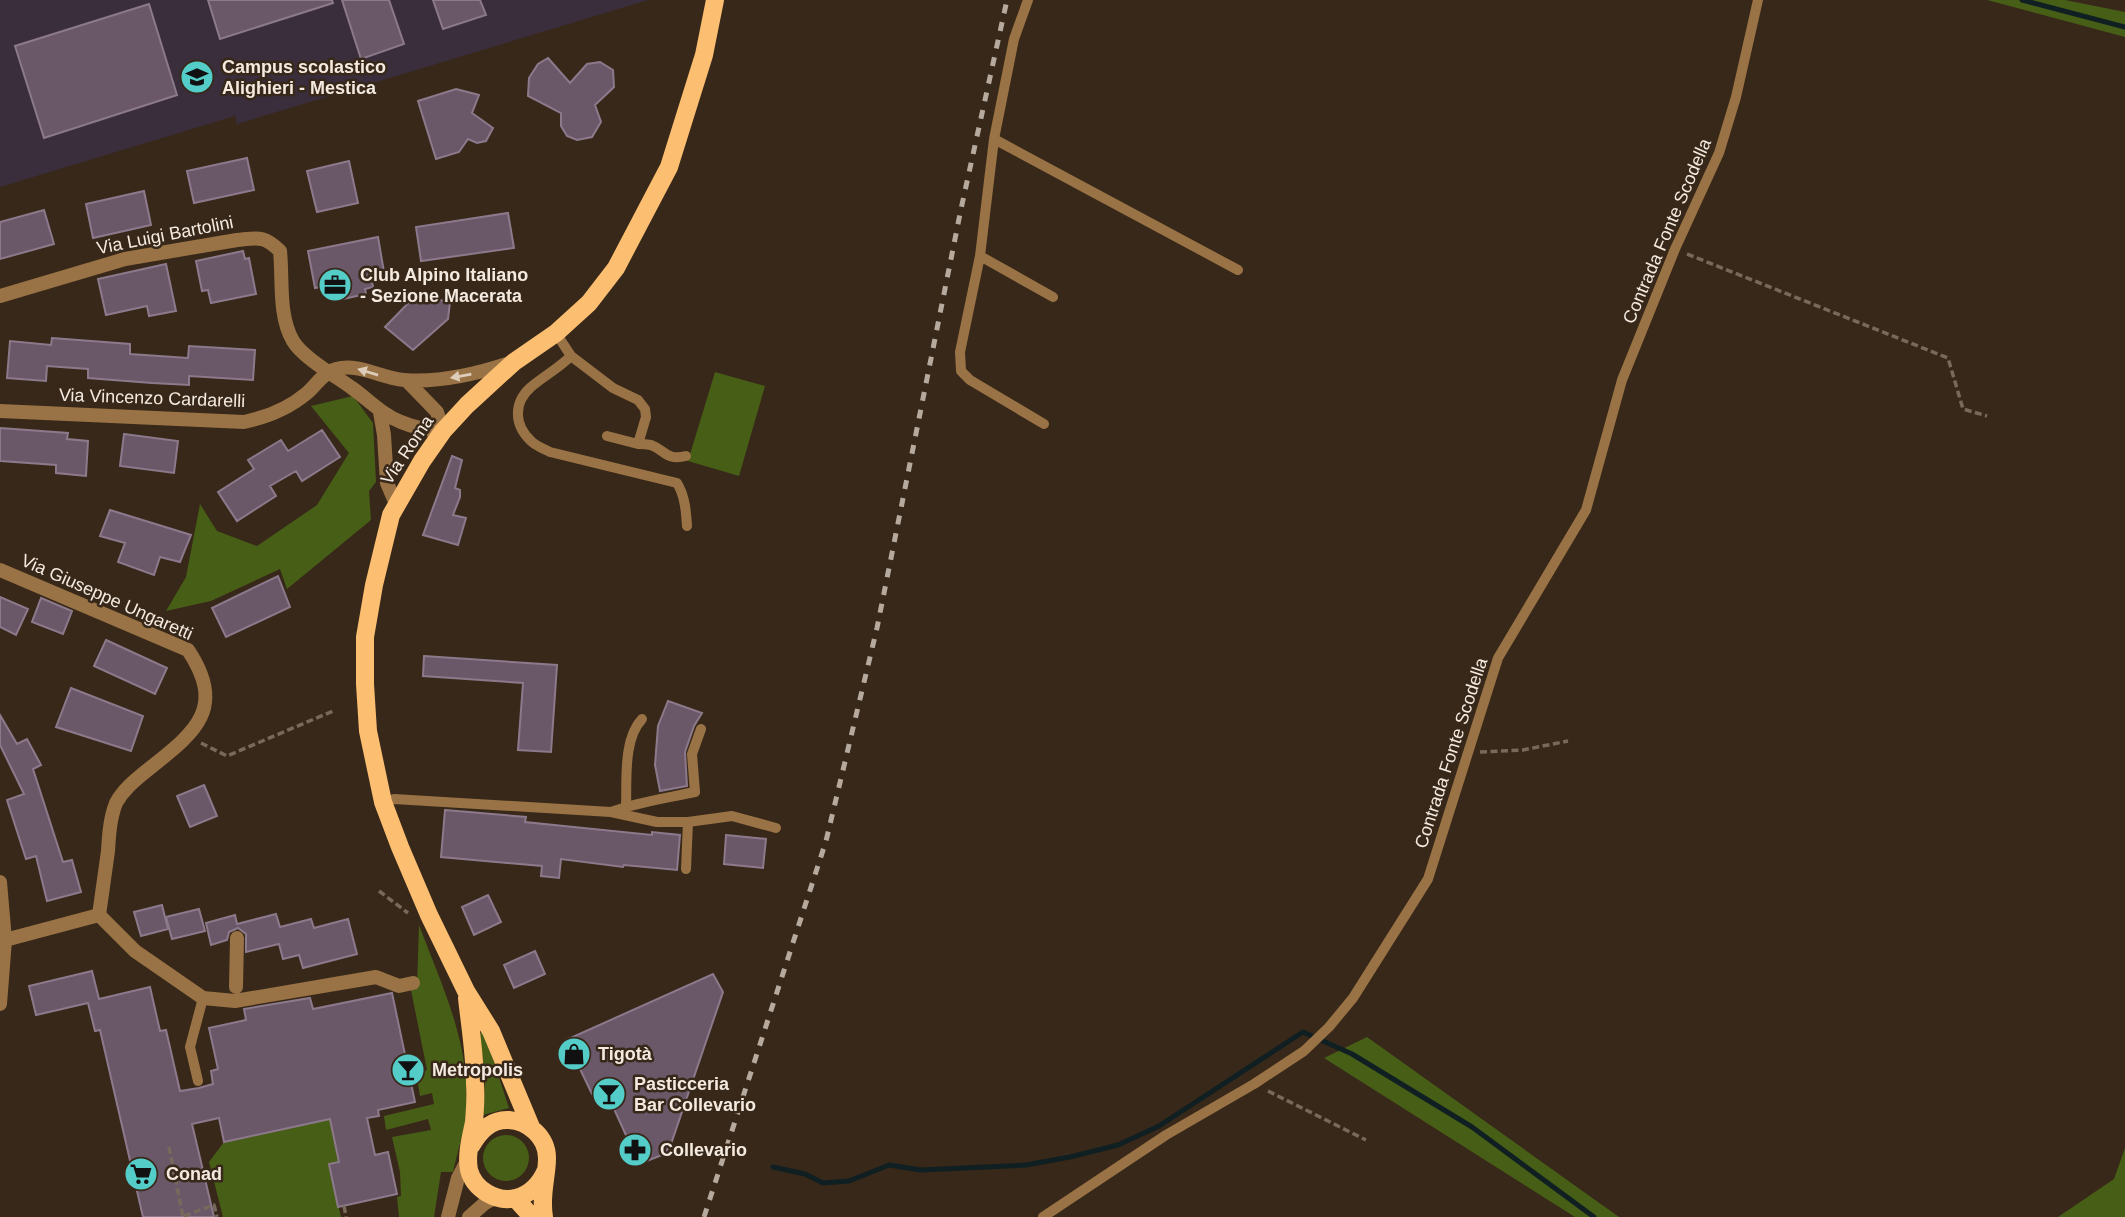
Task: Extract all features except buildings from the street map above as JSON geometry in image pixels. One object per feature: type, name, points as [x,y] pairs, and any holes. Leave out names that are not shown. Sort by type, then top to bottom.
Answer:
[{"type":"main road","name":"Via Roma","points":[[544,1217],[542,1194],[546,1149],[539,1135],[531,1127],[491,1031],[466,991],[424,904],[383,802],[368,731],[365,636],[391,515],[413,475],[443,430],[513,362],[556,333],[589,303],[616,268],[669,167],[704,55],[716,2]]},
{"type":"main road","name":"Via Roma","points":[[466,991],[475,1084],[469,1154]]},
{"type":"main road","points":[[531,1127],[510,1120],[491,1124],[478,1133],[469,1154],[470,1172],[475,1183],[485,1192],[496,1197],[515,1198],[529,1192],[541,1181],[546,1170]]},
{"type":"main road","points":[[515,1198],[532,1217]]},
{"type":"street","name":"Via Luigi Bartolini","points":[[0,296],[125,259],[237,240],[269,240],[280,251],[284,318],[293,343],[329,372]]},
{"type":"street","points":[[407,381],[437,412],[443,430],[422,430],[380,412],[358,392],[329,372],[353,367],[407,381],[477,373],[513,362]]},
{"type":"street","name":"Via Vincenzo Cardarelli","points":[[0,411],[244,422],[270,416],[288,407],[329,372]]},
{"type":"street","points":[[380,412],[387,483],[396,504]]},
{"type":"street","name":"Via Giuseppe Ungaretti","points":[[0,570],[188,650],[198,666],[207,699],[200,719],[188,737],[129,785],[117,801],[111,817],[99,915]]},
{"type":"street","points":[[0,882],[5,940],[0,1004]]},
{"type":"street","points":[[5,940],[99,915],[135,951],[203,998],[235,1001],[376,977],[399,986],[412,983]]},
{"type":"street","points":[[236,987],[237,938]]},
{"type":"street","points":[[448,1217],[458,1178],[469,1154]]},
{"type":"street","points":[[470,1217],[496,1197]]},
{"type":"lane","points":[[1028,0],[1014,39],[994,139],[980,256],[960,352],[961,371],[970,380],[1044,424]]},
{"type":"lane","name":"Contrada Fonte Scodella","points":[[1043,1217],[1166,1135],[1254,1084],[1304,1051],[1353,998],[1428,879],[1497,658],[1586,510],[1622,380],[1675,250],[1719,153],[1736,97],[1758,0]]},
{"type":"lane","points":[[994,139],[1238,270]]},
{"type":"lane","points":[[980,256],[1054,297]]},
{"type":"lane","points":[[556,333],[571,356],[613,388],[638,400],[645,409],[646,417],[638,444]]},
{"type":"lane","points":[[571,356],[528,390],[518,405],[517,419],[521,428],[532,442],[550,452],[677,483],[685,503],[687,526]]},
{"type":"lane","points":[[607,436],[653,446],[669,456],[686,456]]},
{"type":"lane","points":[[626,806],[629,742],[635,726],[642,719]]},
{"type":"lane","points":[[611,811],[695,792],[692,754],[701,729]]},
{"type":"lane","points":[[383,802],[394,799],[611,811],[657,822],[688,822],[732,816],[776,828]]},
{"type":"lane","points":[[686,869],[688,822]]},
{"type":"lane","points":[[198,1080],[190,1047],[203,998]]},
{"type":"path","points":[[1675,250],[1948,358],[1963,409],[1987,415]]},
{"type":"path","points":[[188,737],[227,756],[333,711]]},
{"type":"path","points":[[1467,753],[1522,750],[1568,741]]},
{"type":"path","points":[[379,891],[407,912],[412,922]]},
{"type":"path","points":[[1254,1084],[1366,1140]]},
{"type":"path","points":[[169,1147],[183,1217],[214,1205],[217,1217]]},
{"type":"path","points":[[344,1206],[346,1217]]},
{"type":"shaded area","name":"Campus scolastico Alighieri - Mestica","points":[[0,0],[648,0],[237,124],[235,116],[0,187]]},
{"type":"green space","points":[[1987,0],[2065,0],[2125,12],[2125,37]]},
{"type":"green space","points":[[715,372],[765,386],[739,476],[688,461]]},
{"type":"green space","points":[[353,396],[373,423],[376,482],[369,491],[371,520],[287,589],[280,569],[211,601],[166,611],[186,577],[200,504],[217,531],[257,546],[317,505],[349,453],[311,406]]},
{"type":"green space","points":[[419,925],[446,994],[460,1041],[467,1089],[466,1114],[453,1172],[441,1172],[434,1217],[399,1217],[397,1197],[401,1196],[400,1172],[392,1137],[431,1130],[428,1119],[386,1130],[384,1116],[434,1104],[432,1093],[420,1096],[416,1073],[427,1070],[411,990],[417,987]]},
{"type":"green space","points":[[482,1032],[509,1108],[483,1115],[485,1084],[480,1034]]},
{"type":"green space","points":[[1367,1037],[1619,1217],[1575,1217],[1324,1058]]},
{"type":"green space","points":[[330,1119],[340,1162],[329,1165],[341,1217],[223,1217],[209,1162],[224,1142]]},
{"type":"green space","points":[[506,1135],[522,1142],[529,1158],[522,1174],[506,1181],[490,1174],[483,1158],[490,1142]]},
{"type":"green space","points":[[2125,1148],[2125,1217],[2058,1217],[2114,1179]]},
{"type":"waterway","points":[[2022,0],[2125,27]]},
{"type":"waterway","points":[[773,1167],[805,1174],[823,1183],[849,1181],[889,1165],[921,1170],[1026,1165],[1118,1145],[1159,1126],[1303,1032],[1352,1054],[1472,1127],[1594,1217]]},
{"type":"railway","points":[[704,1217],[826,841],[877,628],[961,209],[1007,0]]},
{"type":"place","name":"Campus scolastico Alighieri - Mestica","points":[[197,77]]},
{"type":"place","name":"Club Alpino Italiano - Sezione Macerata","points":[[335,285]]},
{"type":"place","name":"Tigotà","points":[[574,1054]]},
{"type":"place","name":"Metropolis","points":[[408,1070]]},
{"type":"place","name":"Pasticceria Bar Collevario","points":[[609,1094]]},
{"type":"place","name":"Collevario","points":[[635,1150]]},
{"type":"place","name":"Conad","points":[[141,1174]]}]
